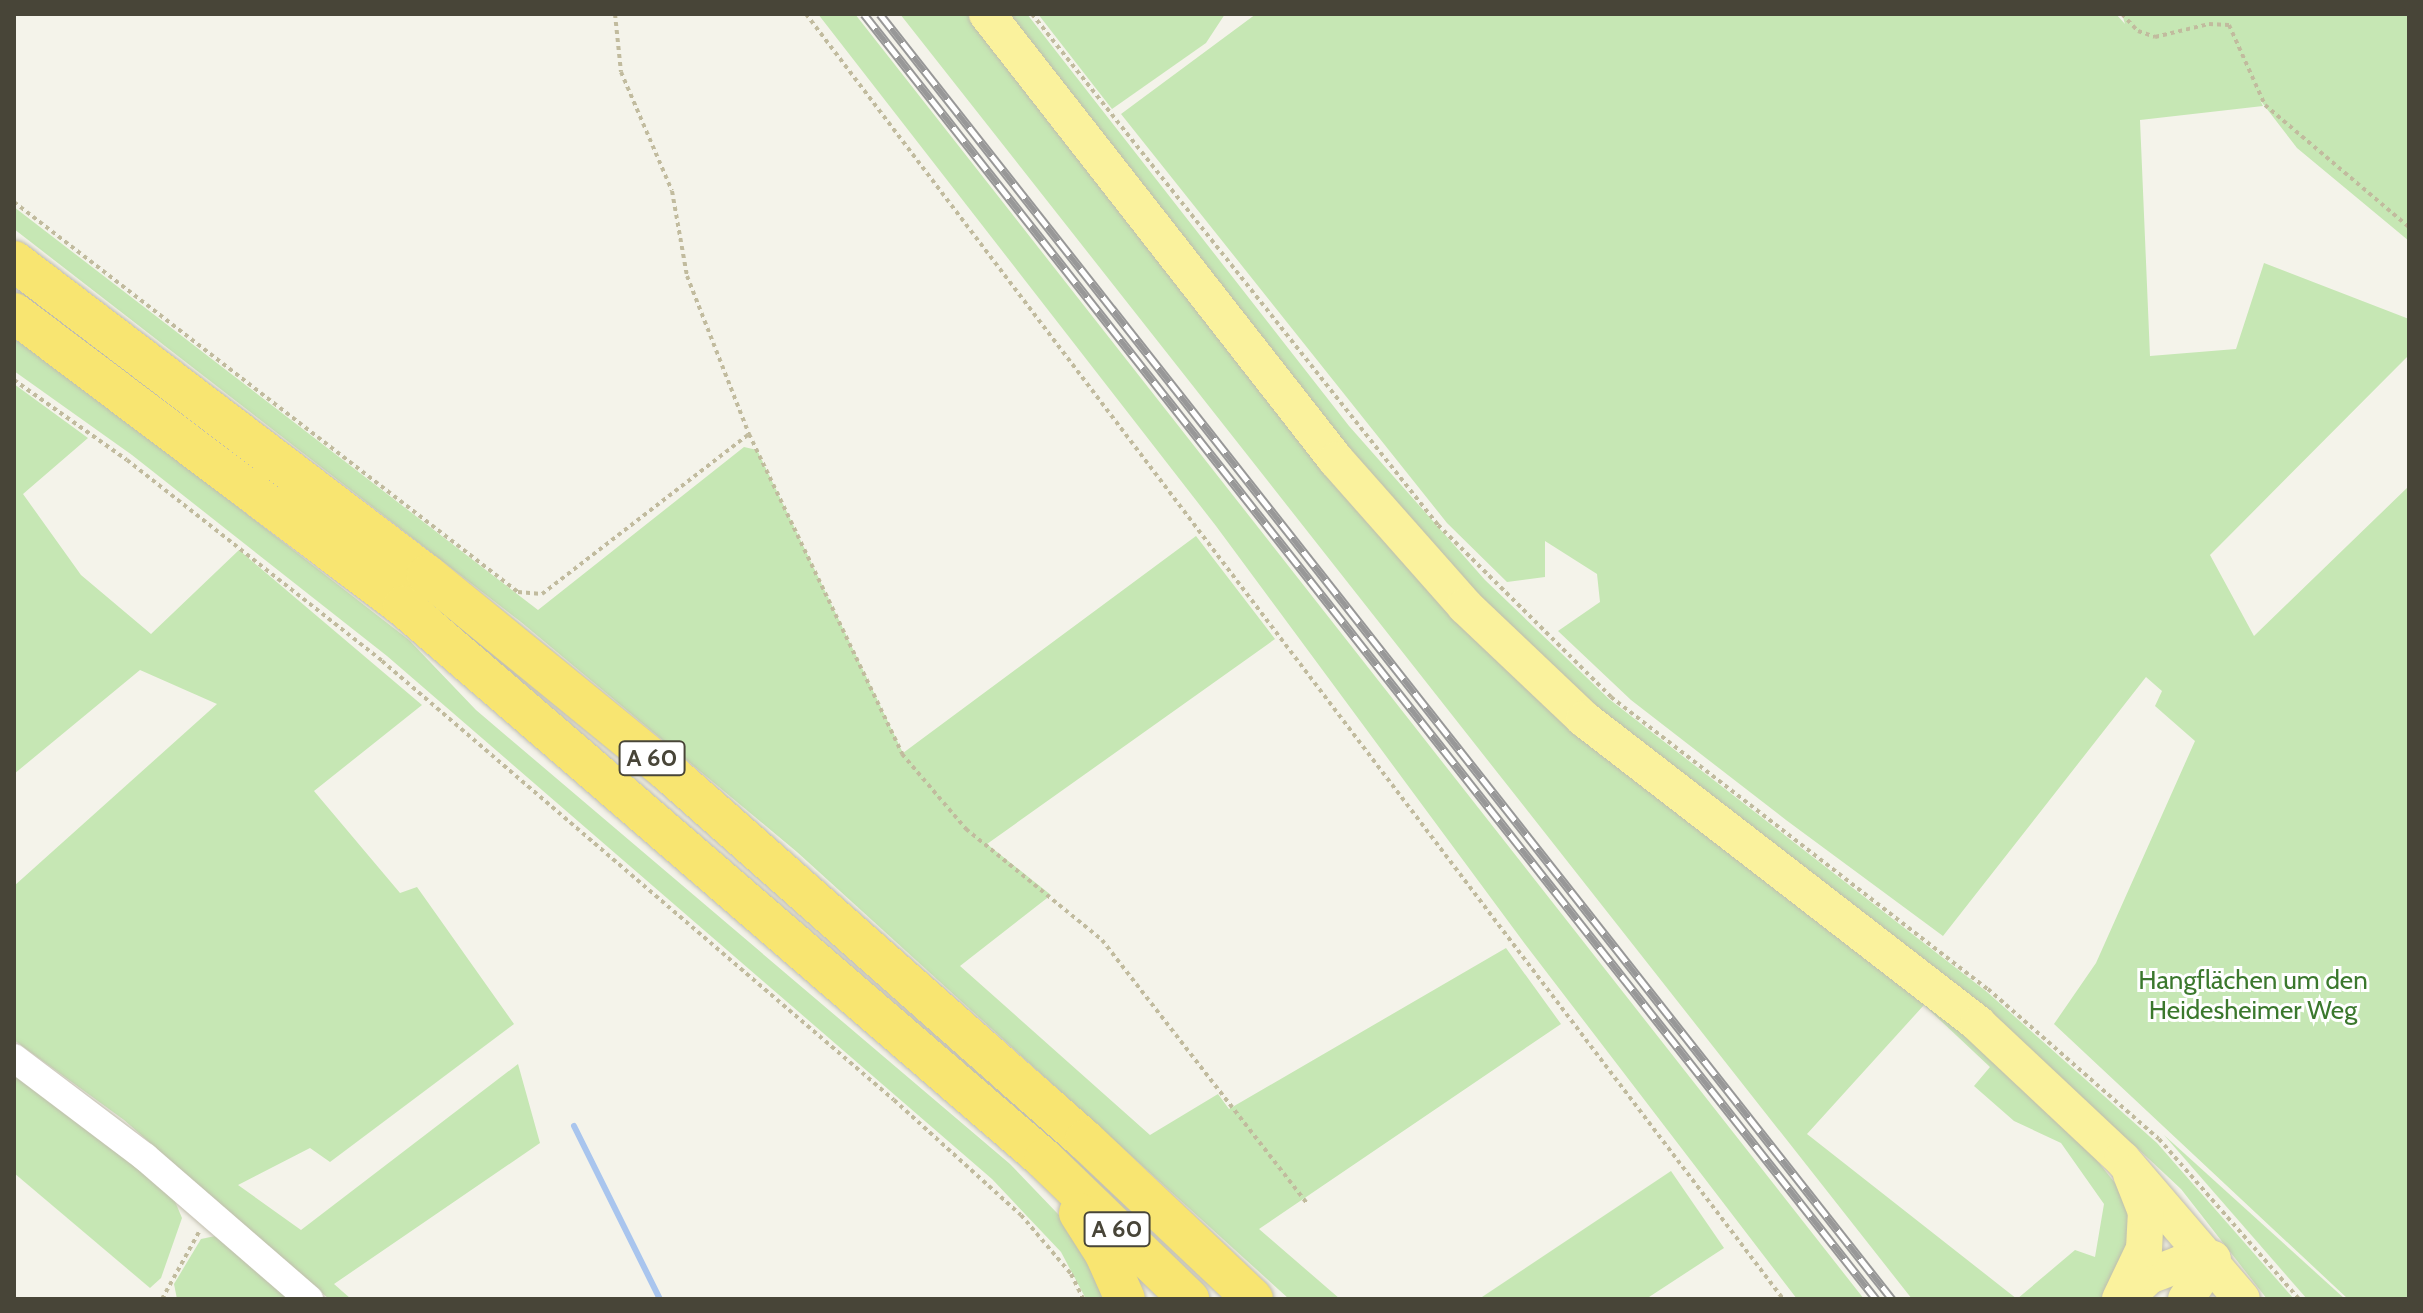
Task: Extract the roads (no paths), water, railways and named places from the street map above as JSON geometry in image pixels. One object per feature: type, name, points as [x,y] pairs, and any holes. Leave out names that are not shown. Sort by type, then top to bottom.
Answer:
[{"type":"highway","name":"A 60","points":[[14,261],[427,575],[665,769],[1085,1140],[1253,1299]]},
{"type":"highway","name":"A 60","points":[[14,313],[403,606],[1044,1159],[1189,1299]]},
{"type":"highway","points":[[1044,1159],[1105,1254],[1125,1299]]},
{"type":"main road","points":[[987,14],[1336,460],[1465,606],[1584,719],[1978,1024],[2122,1159],[2213,1259],[2242,1299]]},
{"type":"main road","points":[[2122,1159],[2146,1212],[2144,1249],[2123,1299]]},
{"type":"main road","points":[[2123,1299],[2149,1276],[2213,1259]]},
{"type":"main road","points":[[2186,1299],[2213,1259]]},
{"type":"street","points":[[14,1058],[210,1212],[309,1299]]},
{"type":"waterway","points":[[574,1126],[660,1299]]},
{"type":"railway","points":[[864,14],[1876,1299]]},
{"type":"railway","points":[[880,14],[1892,1299]]},
{"type":"park label","name":"Hangflächen um den Heidesheimer Weg","points":[[2253,996]]}]
